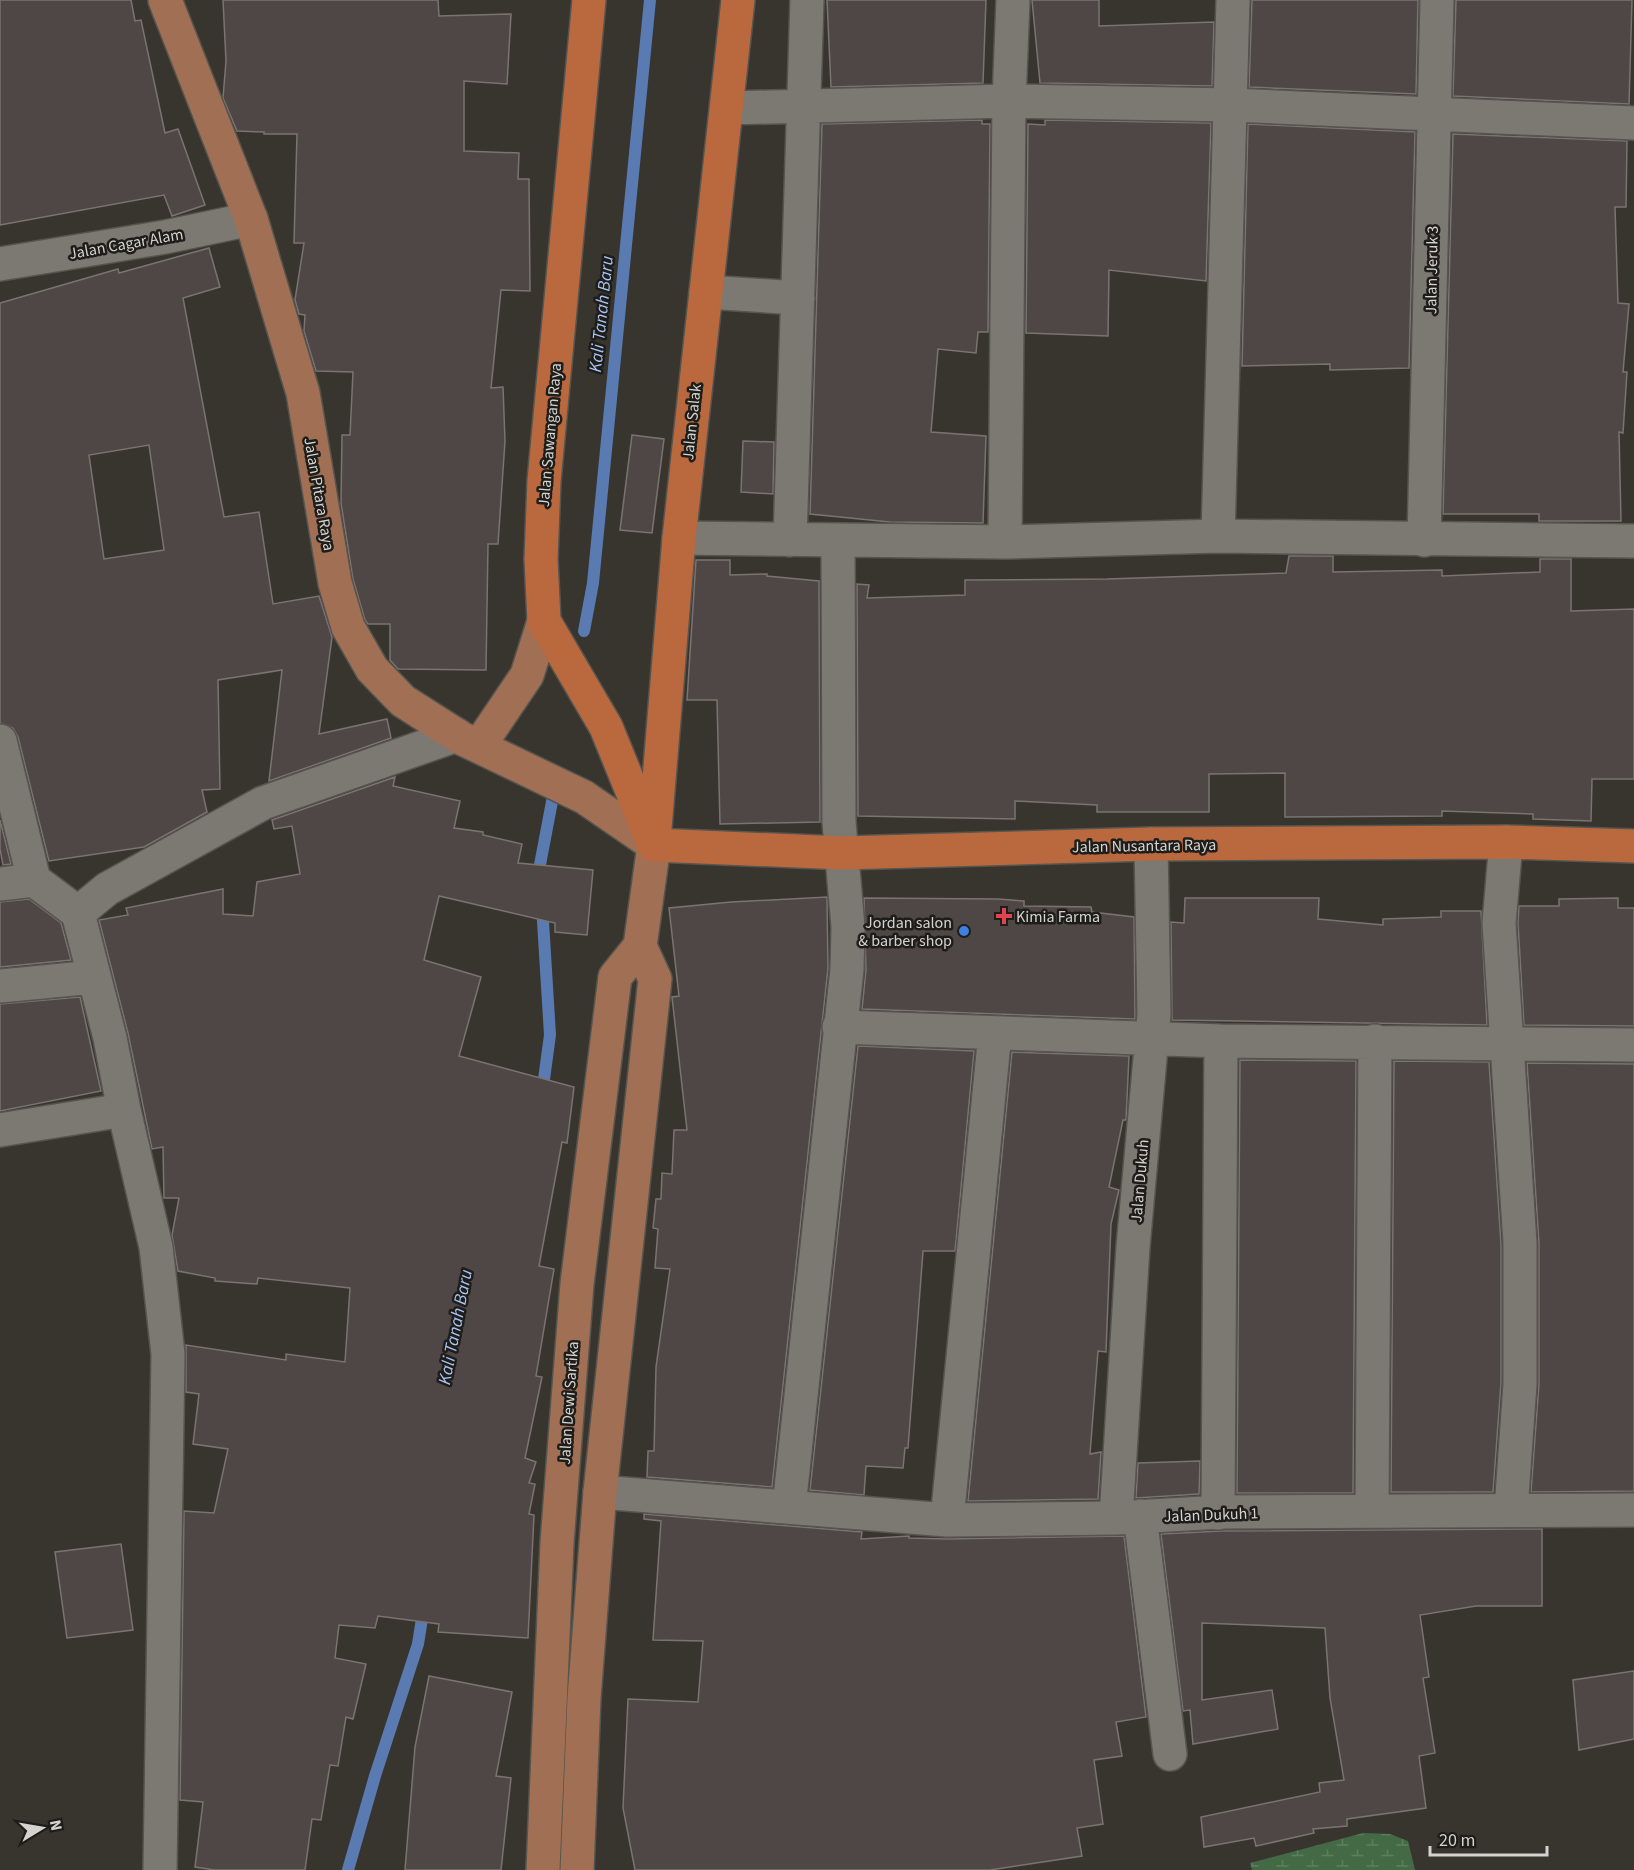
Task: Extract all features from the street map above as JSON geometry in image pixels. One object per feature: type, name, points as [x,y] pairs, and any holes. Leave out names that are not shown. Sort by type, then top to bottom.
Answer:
[{"type":"highway","name":"Jalan Sawangan Raya","points":[[589,0],[544,482],[541,558],[544,621],[606,727],[654,845]]},
{"type":"highway","name":"Jalan Salak","points":[[654,845],[679,538],[738,0]]},
{"type":"highway","name":"Jalan Nusantara Raya","points":[[654,845],[843,853],[1151,844],[1506,842],[1634,846]]},
{"type":"main road","name":"Jalan Pitara Raya","points":[[165,0],[251,219],[303,393],[335,583],[348,627],[372,669],[403,701],[468,741],[584,798],[654,845]]},
{"type":"main road","points":[[468,741],[527,675],[544,621]]},
{"type":"main road","points":[[577,1870],[584,1698],[600,1492],[655,979],[640,946],[654,845]]},
{"type":"main road","name":"Jalan Dewi Sartika","points":[[543,1870],[557,1543],[577,1284],[615,977],[640,946]]},
{"type":"street","points":[[790,540],[807,0]]},
{"type":"street","points":[[1005,542],[1009,101],[1013,0]]},
{"type":"street","points":[[1218,536],[1232,105],[1233,0]]},
{"type":"street","name":"Jalan Jeruk 3","points":[[1424,540],[1437,0]]},
{"type":"street","points":[[727,108],[1009,101],[1232,105],[1634,123]]},
{"type":"street","name":"Jalan Cagar Alam","points":[[0,264],[165,237],[251,219]]},
{"type":"street","points":[[706,292],[798,298]]},
{"type":"street","points":[[679,538],[1005,542],[1218,536],[1634,541]]},
{"type":"street","points":[[789,1507],[840,1027],[848,927],[843,853],[838,822],[838,540]]},
{"type":"street","points":[[0,741],[34,880],[78,913],[156,1247],[168,1354],[160,1870]]},
{"type":"street","points":[[78,913],[107,889],[263,803],[468,741]]},
{"type":"street","points":[[1506,842],[1499,923],[1509,1044],[1520,1243],[1520,1384],[1511,1510]]},
{"type":"street","name":"Jalan Dukuh","points":[[1151,844],[1154,964],[1152,1039],[1133,1246],[1128,1517],[1170,1754]]},
{"type":"street","points":[[0,884],[34,880]]},
{"type":"street","points":[[0,986],[94,977]]},
{"type":"street","points":[[840,1027],[1221,1041],[1634,1045]]},
{"type":"street","points":[[947,1520],[995,1033]]},
{"type":"street","points":[[1218,1513],[1221,1041]]},
{"type":"street","points":[[1372,1510],[1375,1041]]},
{"type":"street","points":[[0,1130],[124,1110]]},
{"type":"street","name":"Jalan Dukuh 1","points":[[600,1492],[947,1520],[1372,1510],[1634,1510]]},
{"type":"green space","points":[[1363,1833],[1390,1834],[1408,1841],[1415,1870],[1252,1870],[1250,1863]]},
{"type":"building","points":[[0,0],[131,0],[135,21],[141,20],[165,133],[178,129],[205,205],[172,216],[164,195],[0,225]]},
{"type":"building","points":[[223,0],[438,0],[439,16],[511,14],[507,84],[464,81],[464,151],[519,153],[518,179],[529,179],[530,291],[501,290],[491,388],[503,387],[505,441],[498,544],[488,544],[486,670],[398,669],[390,660],[390,624],[368,624],[365,620],[353,579],[341,503],[342,435],[350,435],[353,372],[316,371],[304,331],[305,315],[299,314],[295,300],[304,243],[294,243],[297,134],[237,131],[223,98],[226,61]]},
{"type":"building","points":[[827,0],[986,0],[983,83],[831,87]]},
{"type":"building","points":[[1032,0],[1099,0],[1099,26],[1214,22],[1212,86],[1040,83]]},
{"type":"building","points":[[1252,0],[1418,0],[1416,94],[1249,87]]},
{"type":"building","points":[[1456,0],[1632,0],[1629,104],[1453,96]]},
{"type":"building","points":[[982,120],[982,124],[990,124],[988,332],[978,332],[976,353],[938,349],[931,432],[986,436],[983,523],[890,522],[810,514],[822,124]]},
{"type":"building","points":[[1045,120],[1211,123],[1206,281],[1109,270],[1108,336],[1026,333],[1028,124],[1045,125]]},
{"type":"building","points":[[1248,124],[1415,132],[1409,368],[1330,370],[1330,364],[1242,366]]},
{"type":"building","points":[[1453,134],[1627,141],[1626,207],[1615,207],[1618,303],[1629,304],[1623,372],[1627,372],[1623,433],[1619,432],[1621,521],[1539,521],[1539,514],[1443,514]]},
{"type":"building","points":[[209,248],[220,287],[183,298],[224,517],[259,512],[273,604],[319,596],[332,637],[319,734],[387,719],[391,738],[269,781],[282,670],[218,680],[220,789],[202,790],[207,812],[144,847],[49,861],[18,737],[13,728],[0,723],[0,303],[118,269],[119,273]],"holes":[[[149,445],[164,550],[104,559],[89,455]]]},
{"type":"building","points":[[632,435],[664,439],[652,533],[620,530]]},
{"type":"building","points":[[743,441],[774,442],[773,494],[741,492]]},
{"type":"building","points":[[1289,556],[1333,556],[1333,572],[1442,570],[1442,576],[1540,572],[1540,559],[1571,559],[1571,611],[1634,609],[1634,779],[1592,779],[1591,821],[1533,819],[1533,814],[1442,811],[1442,816],[1285,817],[1285,773],[1209,774],[1209,812],[1097,812],[1097,805],[1015,801],[1015,819],[858,816],[857,584],[869,585],[867,598],[965,595],[965,580],[1107,579],[1286,573]]},
{"type":"building","points":[[696,560],[730,560],[730,575],[767,574],[767,576],[819,581],[820,822],[720,824],[717,700],[687,700]]},
{"type":"building","points":[[395,777],[393,786],[460,801],[454,828],[483,832],[483,835],[522,844],[518,863],[593,870],[587,935],[555,932],[555,923],[439,896],[424,960],[481,977],[459,1056],[574,1087],[567,1143],[562,1142],[539,1266],[554,1269],[536,1376],[542,1377],[525,1458],[536,1462],[529,1483],[535,1484],[529,1514],[534,1515],[528,1638],[438,1632],[439,1624],[378,1616],[375,1628],[339,1625],[335,1658],[366,1664],[353,1719],[346,1717],[338,1766],[330,1765],[321,1820],[312,1819],[305,1870],[215,1870],[195,1867],[203,1802],[180,1800],[184,1511],[214,1513],[228,1449],[193,1444],[199,1394],[186,1392],[186,1345],[286,1360],[286,1354],[345,1362],[350,1288],[258,1278],[257,1284],[215,1281],[215,1278],[178,1271],[172,1235],[179,1198],[164,1198],[163,1147],[152,1149],[128,1033],[99,920],[128,915],[126,908],[223,889],[223,914],[253,916],[257,882],[300,874],[292,826],[274,829],[272,820]]},
{"type":"building","points":[[0,820],[11,864],[3,865],[0,849]]},
{"type":"building","points":[[827,897],[828,968],[772,1487],[647,1477],[648,1451],[654,1451],[656,1367],[670,1269],[655,1268],[658,1229],[653,1228],[656,1199],[661,1199],[662,1173],[672,1174],[674,1130],[687,1130],[672,997],[679,996],[669,908]]},
{"type":"building","points":[[864,898],[998,899],[1024,901],[1024,906],[1091,907],[1092,912],[1134,917],[1135,1019],[862,1009],[866,970]]},
{"type":"building","points":[[1185,898],[1319,898],[1318,919],[1383,925],[1383,919],[1441,917],[1441,911],[1481,911],[1487,1025],[1172,1020],[1171,922],[1184,923]]},
{"type":"building","points":[[1618,898],[1618,908],[1634,908],[1634,1026],[1524,1025],[1519,906],[1559,906],[1559,899]]},
{"type":"building","points":[[29,899],[61,923],[71,960],[0,967],[0,902]]},
{"type":"building","points":[[80,997],[101,1091],[0,1111],[0,1004]]},
{"type":"building","points":[[858,1046],[974,1051],[955,1251],[923,1251],[908,1448],[905,1448],[903,1468],[866,1466],[864,1495],[810,1490]]},
{"type":"building","points":[[1012,1052],[1129,1056],[1126,1120],[1123,1120],[1109,1187],[1119,1190],[1111,1224],[1106,1352],[1098,1351],[1090,1454],[1101,1452],[1098,1499],[968,1501]]},
{"type":"building","points":[[1240,1060],[1356,1061],[1353,1493],[1237,1493]]},
{"type":"building","points":[[1394,1061],[1489,1062],[1501,1244],[1501,1383],[1493,1492],[1391,1492]]},
{"type":"building","points":[[1527,1063],[1634,1064],[1634,1491],[1531,1492],[1539,1384],[1539,1243]]},
{"type":"building","points":[[1200,1461],[1199,1494],[1136,1498],[1138,1463]]},
{"type":"building","points":[[644,1514],[862,1532],[861,1539],[909,1536],[909,1538],[947,1539],[1124,1536],[1146,1717],[1116,1722],[1122,1756],[1094,1760],[1103,1824],[1077,1828],[1082,1856],[990,1870],[635,1870],[623,1808],[628,1699],[698,1702],[703,1641],[653,1640],[661,1521],[644,1519]]},
{"type":"building","points":[[1542,1529],[1542,1606],[1476,1606],[1420,1615],[1429,1677],[1423,1678],[1435,1753],[1419,1756],[1426,1808],[1347,1819],[1347,1826],[1313,1829],[1314,1833],[1256,1846],[1254,1838],[1204,1847],[1201,1817],[1320,1792],[1319,1783],[1344,1780],[1330,1698],[1325,1628],[1202,1623],[1202,1700],[1272,1690],[1278,1729],[1193,1744],[1190,1710],[1183,1711],[1161,1534],[1222,1531]]},
{"type":"building","points":[[121,1544],[133,1630],[67,1638],[55,1552]]},
{"type":"building","points":[[1634,1671],[1634,1739],[1579,1750],[1573,1680]]},
{"type":"building","points":[[429,1676],[512,1692],[496,1776],[511,1778],[501,1870],[405,1870],[415,1747]]},
{"type":"waterway","name":"Kali Tanah Baru","points":[[584,631],[593,583],[650,0]]},
{"type":"waterway","name":"Kali Tanah Baru","points":[[540,882],[539,870],[554,791]]},
{"type":"waterway","name":"Kali Tanah Baru","points":[[542,905],[550,1035],[542,1094]]},
{"type":"waterway","name":"Kali Tanah Baru","points":[[348,1870],[375,1776],[418,1644],[424,1606]]},
{"type":"place","name":"Kimia Farma","points":[[1004,916]]},
{"type":"place","name":"Jordan salon & barber shop","points":[[964,931]]}]
